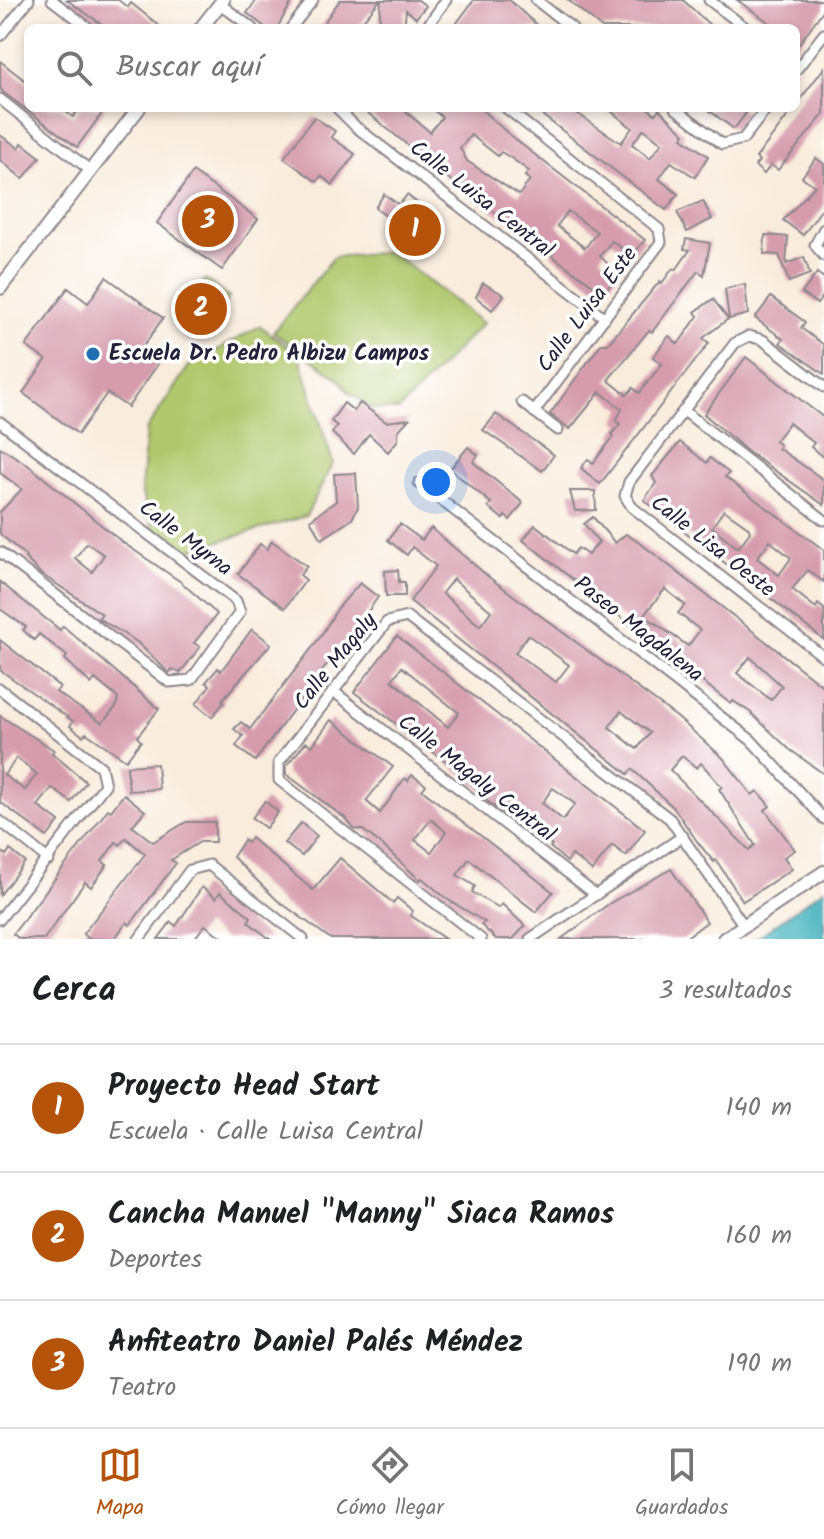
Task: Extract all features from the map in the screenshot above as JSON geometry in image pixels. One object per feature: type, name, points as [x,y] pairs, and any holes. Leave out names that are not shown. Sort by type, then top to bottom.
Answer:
[{"type":"street","points":[[0,36],[29,0]]},
{"type":"street","points":[[52,0],[84,24]]},
{"type":"street","points":[[294,24],[313,0]]},
{"type":"street","points":[[429,24],[446,0]]},
{"type":"street","points":[[536,0],[567,24]]},
{"type":"street","points":[[709,0],[741,24]]},
{"type":"street","points":[[204,24],[221,2],[247,24]]},
{"type":"street","points":[[800,64],[824,34]]},
{"type":"street","points":[[0,99],[91,171]]},
{"type":"street","points":[[0,288],[136,112]]},
{"type":"street","name":"Calle Luisa Central","points":[[341,112],[356,127],[605,318]]},
{"type":"street","name":"Calle Luisa Este","points":[[511,112],[659,229],[661,242],[534,412]]},
{"type":"street","points":[[680,112],[722,144],[743,139],[764,112]]},
{"type":"street","points":[[824,229],[815,245],[824,256]]},
{"type":"street","points":[[824,387],[763,340],[749,336],[735,343],[684,411],[824,520]]},
{"type":"street","points":[[522,402],[558,430]]},
{"type":"street","name":"Calle Lisa Oeste","points":[[684,411],[629,482],[625,496],[632,507],[824,657]]},
{"type":"street","name":"Calle Myrna","points":[[0,422],[236,601],[240,612],[191,680],[169,682],[0,552]]},
{"type":"street","name":"Paseo Magdalena","points":[[419,483],[751,740],[824,819]]},
{"type":"street","name":"Calle Magaly","points":[[481,939],[279,780],[279,762],[387,622],[407,617],[670,819],[744,926]]},
{"type":"street","points":[[0,689],[101,767],[105,776],[105,785],[0,919]]},
{"type":"street","name":"Calle Magaly Central","points":[[333,691],[596,895]]},
{"type":"street","points":[[0,821],[49,860]]},
{"type":"street","points":[[530,939],[683,836]]},
{"type":"street","points":[[139,939],[190,870],[200,865],[209,865],[303,939]]},
{"type":"street","points":[[724,939],[824,872]]},
{"type":"green space","points":[[391,252],[483,323],[399,410],[373,409],[348,391],[339,379],[273,332],[334,257]]},
{"type":"green space","points":[[205,279],[229,298],[197,339],[172,320]]},
{"type":"green space","points":[[260,326],[299,355],[333,463],[306,516],[182,552],[156,535],[141,491],[146,430],[189,366]]},
{"type":"water","points":[[824,889],[824,939],[755,939]]},
{"type":"building","points":[[67,0],[118,0],[128,7],[131,3],[157,24],[101,24]]},
{"type":"building","points":[[257,0],[293,0],[279,24],[261,24],[247,13]]},
{"type":"building","points":[[340,0],[380,0],[360,24],[323,24]]},
{"type":"building","points":[[381,0],[418,0],[426,6],[416,18],[406,10],[404,24],[379,24]]},
{"type":"building","points":[[474,0],[509,0],[536,24],[456,24]]},
{"type":"building","points":[[568,0],[683,0],[709,24],[597,24]]},
{"type":"building","points":[[737,0],[824,0],[824,9],[800,42],[800,24],[771,24]]},
{"type":"building","points":[[0,61],[24,80],[24,108],[4,93],[0,88]]},
{"type":"building","points":[[824,68],[824,114],[778,170],[771,165],[764,174],[755,166],[759,161],[756,158],[791,112],[800,112],[800,100]]},
{"type":"building","points":[[30,112],[66,112],[73,117],[77,112],[103,112],[77,147]]},
{"type":"building","points":[[367,112],[406,112],[430,132],[442,117],[436,112],[484,112],[645,240],[632,256],[612,241],[600,256],[618,274],[604,293],[551,255],[553,253],[470,196]],"holes":[[[471,135],[498,156],[501,152],[529,171],[525,176],[530,180],[519,195],[467,161],[460,148]],[[568,211],[597,232],[585,248],[557,226]]]},
{"type":"building","points":[[538,112],[575,112],[621,143],[632,128],[612,112],[662,112],[685,134],[682,138],[708,156],[695,177],[671,162],[659,179],[678,194],[666,210]],"holes":[[[644,129],[662,143],[650,158],[632,144]]]},
{"type":"building","points":[[711,112],[745,112],[734,129]]},
{"type":"building","points":[[314,117],[335,131],[331,137],[355,154],[333,185],[321,176],[317,182],[284,158]]},
{"type":"building","points":[[0,135],[19,148],[22,143],[40,157],[23,179],[0,160]]},
{"type":"building","points":[[816,158],[824,164],[824,206],[803,235],[783,220],[815,186],[802,177]]},
{"type":"building","points":[[193,172],[258,219],[222,270],[157,223]]},
{"type":"building","points":[[384,194],[399,205],[407,195],[417,203],[393,236],[383,228],[390,219],[375,208]]},
{"type":"building","points":[[703,201],[712,219],[687,232],[677,212]]},
{"type":"building","points":[[765,235],[788,237],[786,264],[804,257],[810,274],[789,282],[779,255],[764,254]]},
{"type":"building","points":[[686,239],[710,243],[704,275],[698,271],[652,332],[649,330],[608,380],[627,395],[633,388],[639,393],[662,364],[653,357],[669,336],[678,344],[698,316],[695,312],[713,299],[728,319],[703,338],[709,343],[600,484],[581,468],[588,459],[593,463],[614,436],[612,434],[620,424],[616,421],[622,409],[600,392],[570,429],[550,414],[601,344],[608,344],[660,281],[662,283],[673,268],[676,270],[690,250],[684,249]]},
{"type":"building","points":[[817,273],[824,278],[824,295],[817,304],[802,293]]},
{"type":"building","points":[[106,277],[163,318],[140,351],[158,364],[128,407],[107,393],[78,434],[23,393],[46,360],[26,346],[68,288],[88,303]]},
{"type":"building","points":[[483,283],[504,295],[492,310],[476,297]]},
{"type":"building","points":[[745,284],[748,314],[729,319],[725,289]]},
{"type":"building","points":[[771,297],[805,322],[801,328],[824,345],[824,374],[780,343],[783,339],[755,318]]},
{"type":"building","points":[[746,357],[824,418],[824,458],[811,447],[814,443],[789,423],[775,441],[780,445],[778,448],[824,480],[824,505],[747,451],[704,414]]},
{"type":"building","points":[[344,403],[354,411],[360,403],[386,422],[409,419],[398,431],[398,440],[388,452],[369,434],[354,454],[332,433],[337,426],[331,421]]},
{"type":"building","points":[[496,414],[554,455],[542,471],[483,430]]},
{"type":"building","points":[[680,442],[707,463],[710,458],[729,473],[725,477],[824,550],[824,582],[808,570],[792,589],[816,608],[818,604],[824,609],[824,640],[644,500],[656,483],[652,476]],"holes":[[[724,510],[748,527],[750,532],[738,548],[712,527]],[[770,541],[791,558],[779,575],[757,558]]]},
{"type":"building","points":[[0,447],[28,465],[122,542],[181,582],[217,614],[194,643],[200,647],[180,673],[172,669],[169,673],[137,642],[98,618],[102,614],[41,574],[26,556],[0,534],[0,512],[22,489],[0,473]],"holes":[[[87,543],[104,555],[92,572],[75,558]]]},
{"type":"building","points":[[468,447],[478,455],[473,462],[523,503],[510,520],[505,516],[503,519],[488,507],[491,503],[450,469]]},
{"type":"building","points":[[356,473],[358,507],[352,519],[322,539],[310,520],[336,501],[334,474]]},
{"type":"building","points":[[570,491],[595,491],[596,510],[575,511]]},
{"type":"building","points":[[593,517],[615,543],[626,534],[644,546],[824,687],[824,774],[789,749],[750,712],[733,701],[731,704],[523,540],[535,525],[573,554],[578,548],[588,555],[599,542],[584,524]],"holes":[[[665,589],[685,605],[678,613],[700,630],[688,646],[644,615]],[[750,657],[782,686],[771,700],[737,673]]]},
{"type":"building","points":[[400,524],[422,540],[431,528],[490,578],[678,718],[723,758],[752,795],[757,791],[770,806],[765,810],[795,850],[784,857],[792,869],[743,901],[716,860],[714,862],[699,844],[674,808],[632,769],[628,774],[410,601],[436,566],[412,547],[407,555],[388,540]],"holes":[[[453,579],[491,611],[480,626],[442,593]],[[528,635],[569,665],[556,682],[515,653]],[[621,711],[650,733],[637,749],[609,727]],[[682,756],[697,768],[701,763],[722,787],[719,789],[755,845],[749,850],[670,770]]]},
{"type":"building","points":[[272,541],[307,566],[300,575],[306,580],[285,608],[238,574],[260,544],[267,549]]},
{"type":"building","points":[[398,570],[399,582],[405,582],[405,596],[386,596],[385,571]]},
{"type":"building","points":[[0,582],[60,630],[63,626],[159,709],[137,737],[141,741],[126,760],[86,733],[83,736],[70,726],[73,721],[0,670],[0,640],[60,687],[56,692],[102,723],[116,707],[118,698],[95,679],[91,684],[65,659],[67,656],[39,634],[34,640],[23,630],[26,627],[0,609]]},
{"type":"building","points":[[360,583],[378,597],[348,640],[353,644],[344,655],[338,650],[255,761],[236,746],[243,736],[234,729],[241,722],[250,729],[321,636],[337,609]]},
{"type":"building","points":[[252,629],[271,644],[222,700],[224,702],[212,717],[196,704],[210,685],[206,682],[218,668],[221,671]]},
{"type":"building","points":[[397,636],[645,830],[626,856],[612,845],[592,871],[572,855],[567,862],[550,847],[552,845],[506,809],[503,813],[486,800],[485,793],[354,692]],"holes":[[[402,667],[459,713],[448,727],[392,680]],[[553,788],[575,804],[563,820],[542,803]]]},
{"type":"building","points":[[0,716],[54,750],[52,753],[86,782],[71,802],[52,788],[38,806],[59,822],[47,837],[0,802]],"holes":[[[17,758],[37,774],[25,790],[4,775]]]},
{"type":"building","points":[[331,720],[393,767],[366,801],[380,813],[405,778],[408,781],[412,775],[426,785],[422,790],[553,892],[536,912],[469,859],[457,875],[475,886],[472,892],[498,908],[502,904],[525,926],[513,939],[496,939],[481,925],[485,922],[447,899],[422,878],[420,880],[381,844],[363,830],[354,829],[345,818],[286,774],[286,766],[306,742],[312,746]],"holes":[[[431,819],[446,832],[431,852],[415,840]]]},
{"type":"building","points":[[157,764],[159,789],[129,791],[127,766]]},
{"type":"building","points":[[124,794],[145,811],[132,826],[153,842],[186,822],[215,822],[215,842],[200,842],[171,860],[176,863],[130,925],[127,922],[114,939],[89,939],[83,934],[145,854],[126,838],[120,845],[116,842],[102,861],[107,865],[91,887],[85,882],[44,939],[20,939],[13,934],[108,809],[111,811]]},
{"type":"building","points":[[265,801],[278,812],[266,828],[252,818]]},
{"type":"building","points":[[301,823],[317,836],[302,856],[284,843]]},
{"type":"building","points":[[251,838],[313,890],[340,858],[393,903],[397,898],[413,911],[410,915],[445,939],[331,939],[277,900],[233,857],[244,840],[247,843]]},
{"type":"building","points":[[0,850],[6,855],[10,850],[25,862],[0,895]]},
{"type":"building","points":[[671,869],[707,922],[684,939],[561,939],[610,903]]},
{"type":"building","points":[[202,887],[216,898],[220,892],[251,917],[248,922],[270,939],[224,939],[205,925],[194,939],[158,939],[171,922],[176,926]]},
{"type":"place","name":"Anfiteatro Daniel Palés Méndez","points":[[208,221]]},
{"type":"place","name":"Proyecto Head Start","points":[[415,230]]},
{"type":"place","name":"Cancha Manuel \"Manny\" Siaca Ramos","points":[[201,309]]},
{"type":"place","name":"Escuela Dr. Pedro Albizu Campos","points":[[93,354]]}]
